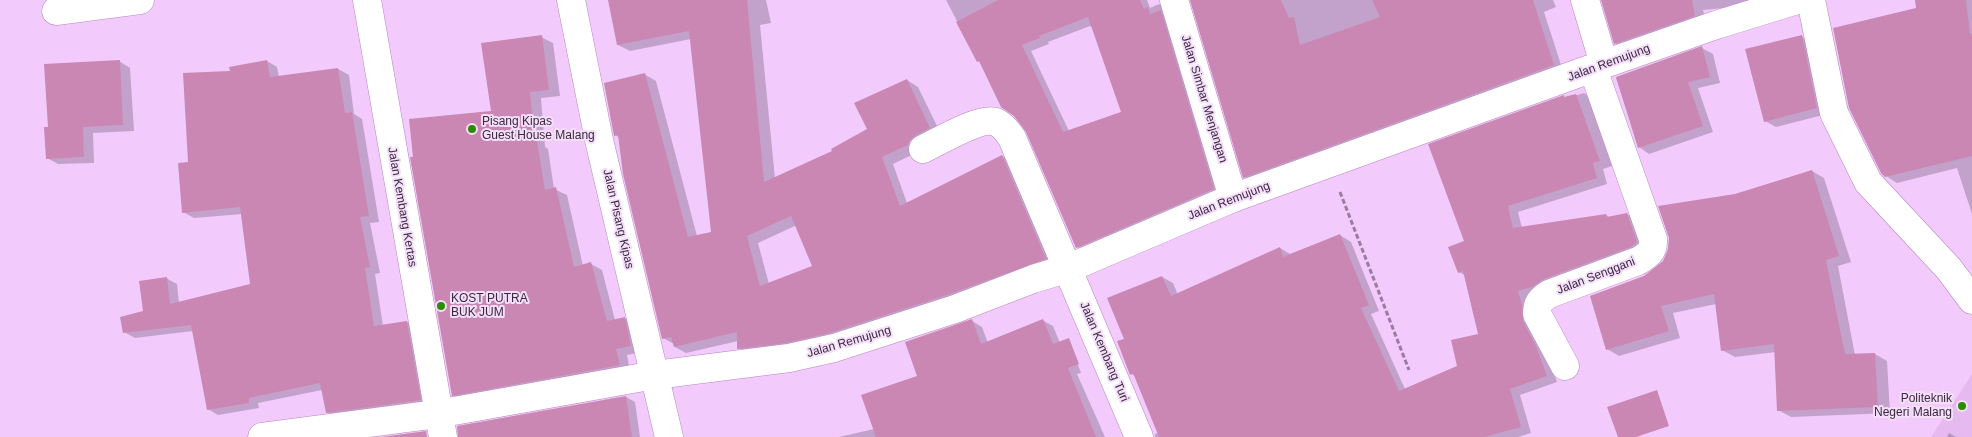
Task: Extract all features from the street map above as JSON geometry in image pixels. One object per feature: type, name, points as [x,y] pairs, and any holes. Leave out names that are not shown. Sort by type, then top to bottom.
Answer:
[{"type":"street","points":[[56,11],[140,0]]},
{"type":"street","name":"Jalan Kembang Kertas","points":[[367,0],[440,425]]},
{"type":"street","name":"Jalan Pisang Kipas","points":[[571,0],[599,140],[669,437]]},
{"type":"street","name":"Jalan Simbar Menjangan","points":[[1174,0],[1233,198]]},
{"type":"street","name":"Jalan Senggani","points":[[1565,366],[1537,314],[1537,306],[1541,299],[1549,294],[1638,261],[1649,254],[1654,248],[1654,239],[1598,66],[1584,0]]},
{"type":"street","points":[[1796,0],[1834,113],[1868,182],[1949,268],[1972,300]]},
{"type":"street","name":"Jalan Remujung","points":[[655,375],[788,358],[834,348],[955,309],[1033,279],[1069,268],[1233,198],[1598,66],[1796,0]]},
{"type":"street","name":"Jalan Kembang Turi","points":[[923,149],[983,121],[995,122],[1004,128],[1012,138],[1069,268],[1139,437]]},
{"type":"street","points":[[262,437],[440,425],[655,375]]},
{"type":"path","points":[[1329,164],[1409,370]]},
{"type":"shaded area","name":"Politeknik Negeri Malang","points":[[1972,374],[1972,437],[1931,437]]},
{"type":"building","points":[[608,0],[747,0],[764,182],[832,151],[831,149],[867,129],[854,103],[907,79],[930,128],[916,135],[910,140],[908,145],[882,157],[900,206],[1002,155],[1046,259],[950,294],[830,333],[786,343],[737,349],[737,332],[674,347],[671,337],[662,339],[623,174],[618,135],[614,136],[604,83],[645,73],[688,237],[711,232],[689,31],[617,45]],"holes":[[[791,216],[812,266],[760,286],[747,236]]]},
{"type":"building","points":[[998,0],[1140,0],[1144,9],[1148,7],[1150,14],[1161,10],[1214,189],[1076,248],[1026,132],[1014,116],[1001,107],[979,61],[977,62],[956,22]],"holes":[[[1088,17],[1121,112],[1063,132],[1022,45],[1040,38],[1039,36]]]},
{"type":"building","points":[[1190,0],[1281,0],[1289,18],[1294,17],[1300,45],[1380,17],[1372,0],[1533,0],[1554,65],[1243,178]]},
{"type":"building","points":[[1601,0],[1692,0],[1695,16],[1614,44]]},
{"type":"building","points":[[1915,0],[1966,0],[1970,34],[1972,33],[1972,156],[1885,177],[1881,173],[1849,108],[1833,28],[1916,8]]},
{"type":"building","points":[[542,35],[549,90],[530,92],[535,141],[537,141],[545,190],[556,187],[574,267],[591,262],[607,321],[625,317],[631,346],[616,349],[620,365],[452,396],[410,157],[413,157],[409,119],[491,111],[481,43]]},
{"type":"building","points":[[1802,35],[1817,108],[1764,122],[1745,49]]},
{"type":"building","points":[[1702,46],[1710,77],[1688,82],[1703,126],[1638,148],[1616,77]]},
{"type":"building","points":[[120,60],[123,125],[83,127],[84,157],[46,159],[44,127],[48,127],[44,64]]},
{"type":"building","points":[[267,60],[270,77],[338,68],[345,113],[352,112],[369,216],[360,217],[370,267],[365,268],[374,326],[407,321],[421,400],[326,413],[320,383],[249,398],[249,403],[207,410],[191,325],[123,333],[120,317],[143,311],[139,281],[167,277],[170,304],[250,284],[240,207],[182,213],[178,163],[188,162],[183,73],[230,71],[229,67]]},
{"type":"building","points":[[1576,94],[1600,161],[1593,163],[1597,178],[1508,206],[1513,228],[1606,214],[1607,217],[1627,213],[1637,242],[1631,247],[1544,279],[1532,287],[1518,291],[1522,305],[1523,321],[1536,346],[1547,376],[1510,389],[1521,427],[1484,437],[1159,437],[1133,373],[1130,375],[1117,341],[1124,339],[1107,298],[1162,276],[1171,296],[1280,247],[1283,257],[1340,234],[1369,305],[1361,308],[1399,391],[1457,366],[1451,340],[1478,334],[1463,271],[1458,273],[1448,247],[1464,241],[1428,144],[1564,95],[1564,97]]},
{"type":"building","points":[[1812,170],[1839,256],[1826,260],[1845,354],[1875,353],[1878,407],[1777,411],[1774,344],[1721,351],[1714,294],[1661,306],[1669,331],[1606,350],[1590,296],[1644,276],[1663,261],[1668,249],[1669,238],[1658,206],[1735,194]]},
{"type":"building","points":[[972,319],[981,344],[1043,319],[1053,344],[1069,338],[1079,364],[1068,368],[1096,437],[876,437],[861,395],[917,376],[905,342]]},
{"type":"building","points":[[1657,390],[1669,426],[1636,437],[1618,437],[1607,407]]},
{"type":"building","points":[[626,396],[632,437],[458,437],[457,426]]},
{"type":"building","points":[[426,431],[427,437],[382,437]]},
{"type":"place","name":"Pisang Kipas Guest House Malang","points":[[472,129]]},
{"type":"place","name":"KOST PUTRA BUK JUM","points":[[441,306]]},
{"type":"place","name":"Politeknik Negeri Malang","points":[[1962,406]]}]
